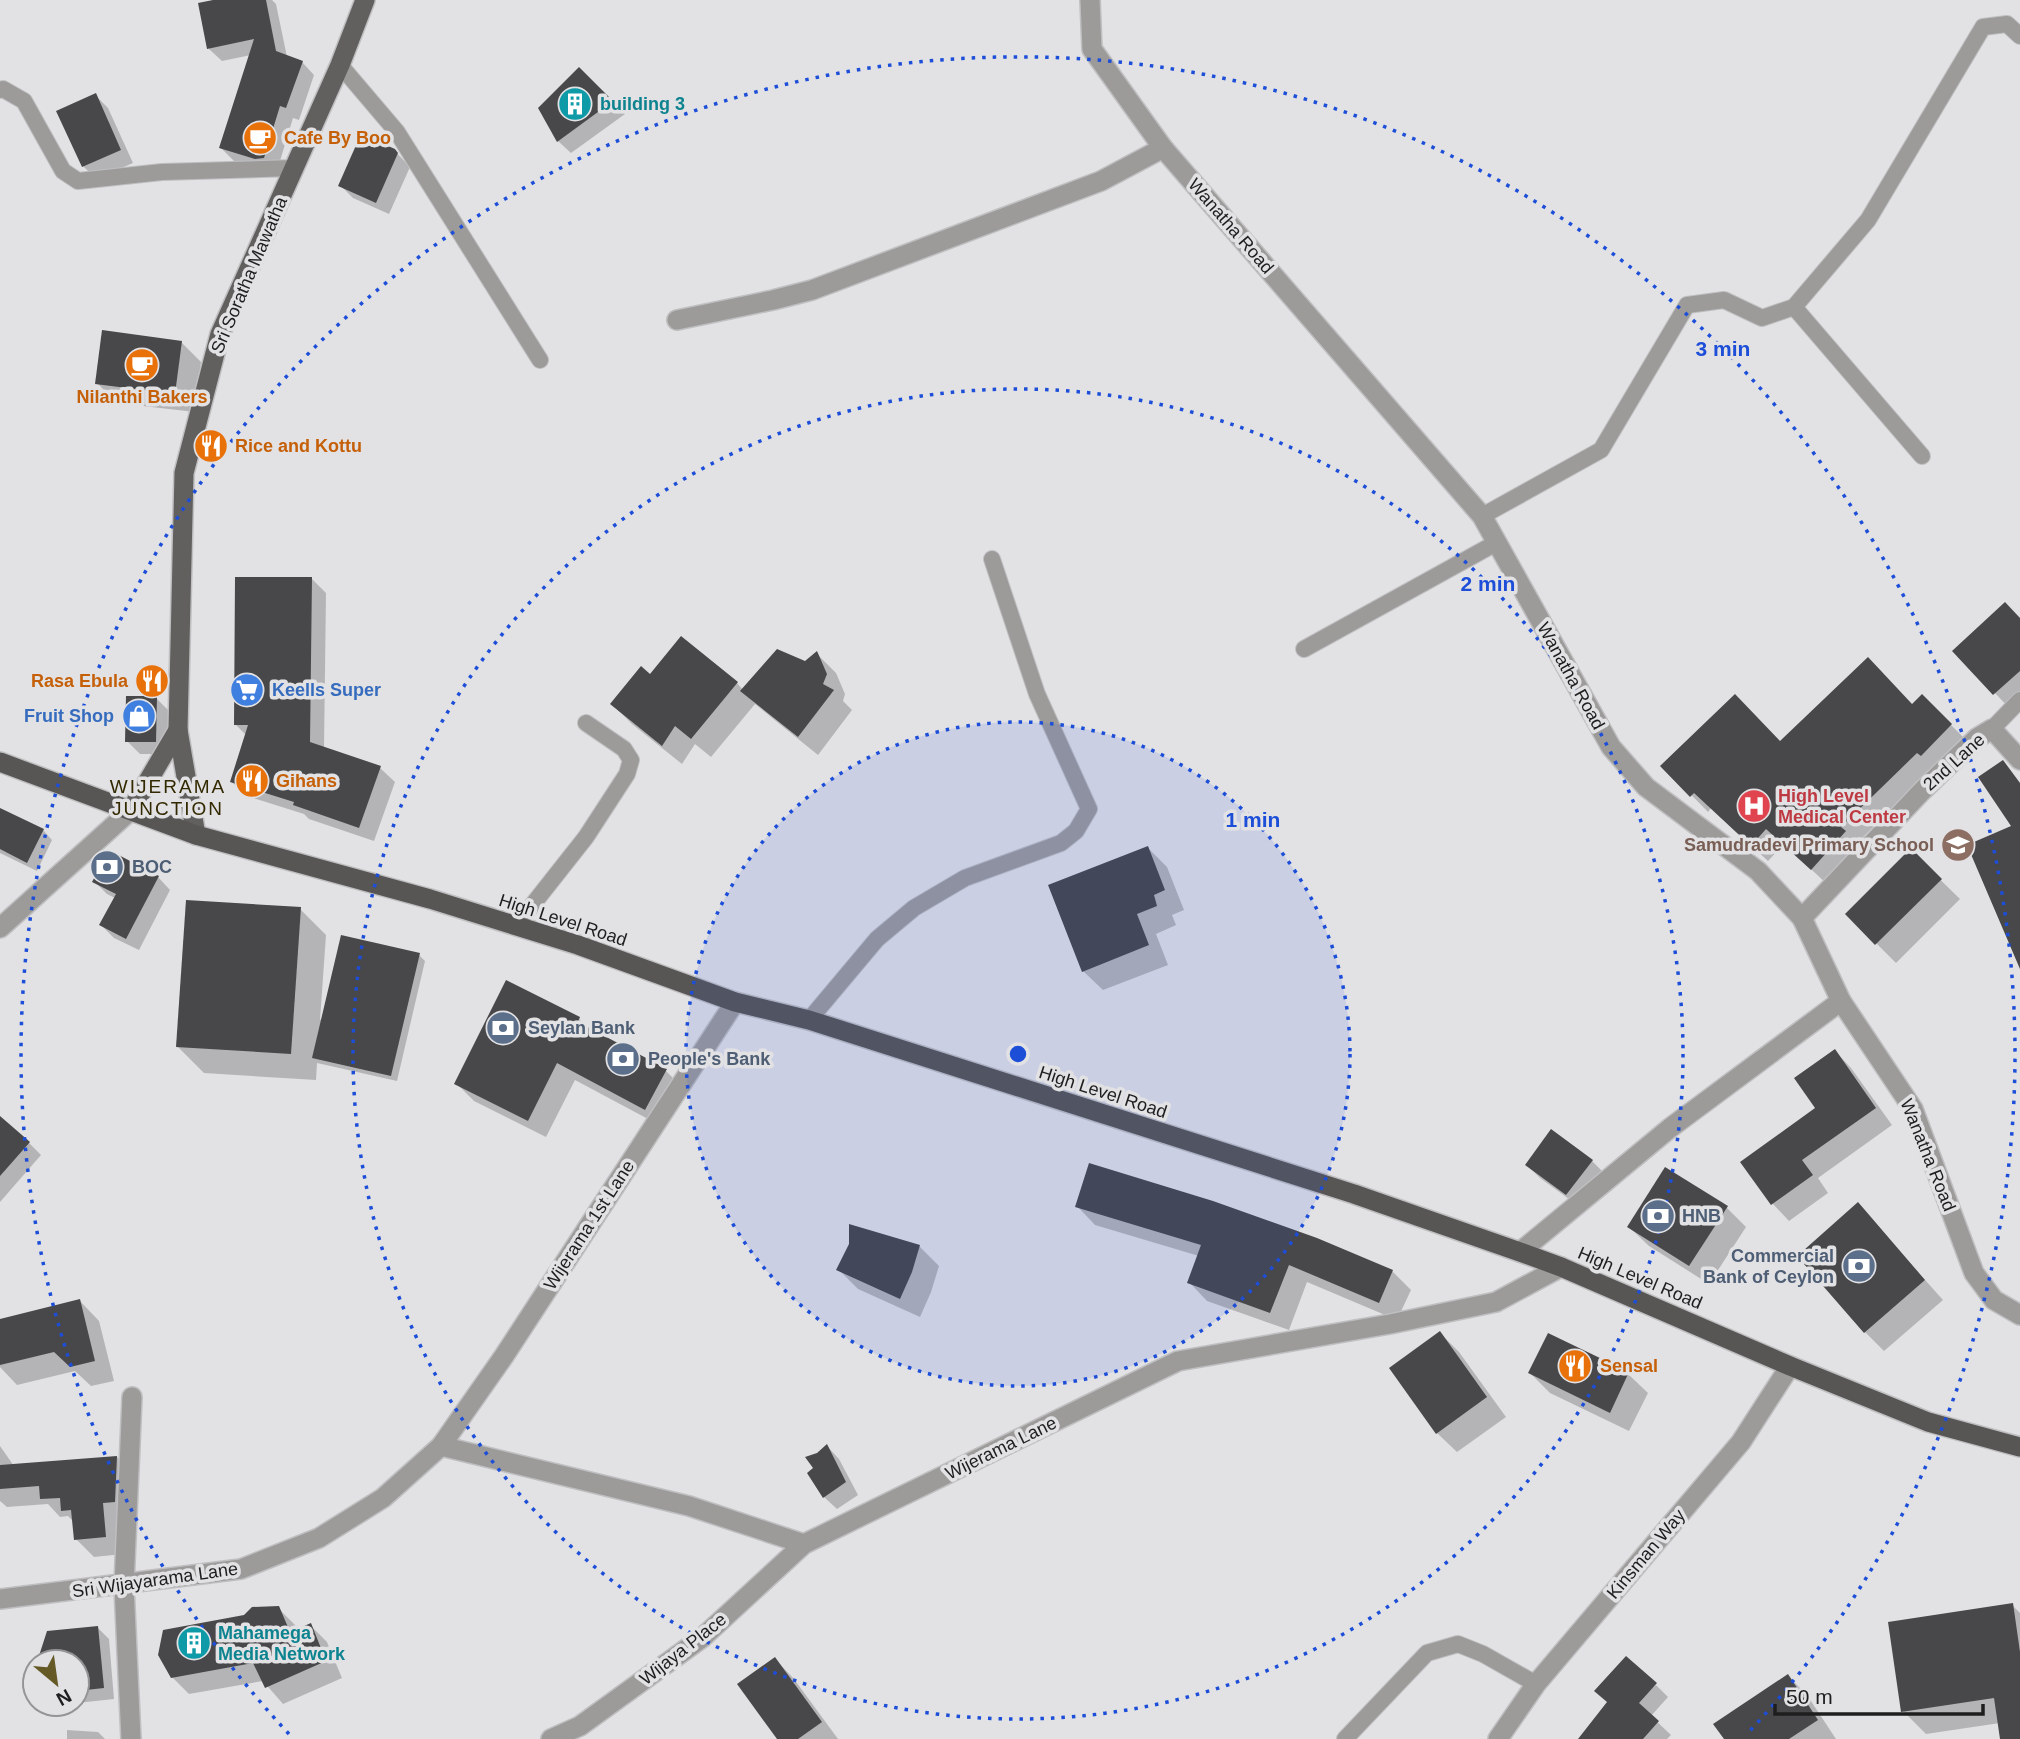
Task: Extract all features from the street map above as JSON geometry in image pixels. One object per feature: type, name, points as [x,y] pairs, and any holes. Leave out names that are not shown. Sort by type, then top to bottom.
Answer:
[{"type":"highway","name":"High Level Road","points":[[0,762],[196,835],[417,895],[578,945],[736,1002],[809,1020],[1354,1194],[1562,1267],[1790,1366],[1928,1422],[2020,1447]]},
{"type":"main road","name":"Sri Soratha Mawatha","points":[[196,835],[178,730],[184,473],[220,334],[340,65],[365,0]]},
{"type":"main road","name":"Sri Soratha Mawatha","points":[[131,810],[178,730]]},
{"type":"street","name":"Wanatha Road","points":[[1090,0],[1092,49],[1163,148],[1482,516],[1611,747],[1646,787],[1758,871],[1802,918],[1841,1001],[1913,1109],[1974,1273],[1994,1300],[2020,1315]]},
{"type":"street","points":[[677,320],[812,290],[1101,181],[1163,148]]},
{"type":"street","name":"2nd Lane","points":[[1802,918],[1923,790],[1977,738],[1992,729],[2020,760]]},
{"type":"street","points":[[0,928],[131,810]]},
{"type":"street","points":[[1520,1252],[1670,1128],[1841,1001]]},
{"type":"street","name":"Wijerama 1st Lane","points":[[441,1447],[736,1002]]},
{"type":"street","name":"Wijerama Lane","points":[[804,1544],[1178,1361],[1390,1324],[1496,1302],[1562,1267]]},
{"type":"street","name":"Kinsman Way","points":[[1498,1739],[1536,1684],[1741,1442],[1790,1366]]},
{"type":"street","points":[[131,1739],[124,1586],[132,1397]]},
{"type":"street","points":[[441,1447],[689,1506],[804,1544]]},
{"type":"street","name":"Sri Wijayarama Lane","points":[[0,1600],[242,1569],[319,1538],[383,1499],[441,1447]]},
{"type":"street","name":"Wijaya Place","points":[[551,1739],[584,1733],[703,1637],[804,1544]]},
{"type":"lane","points":[[1482,516],[1601,450],[1687,304],[1724,300],[1762,318],[1794,307],[1868,220],[1983,27],[2007,24],[2020,36]]},
{"type":"lane","points":[[340,65],[397,132],[541,360]]},
{"type":"lane","points":[[0,90],[3,89],[24,101],[63,171],[78,181],[162,172],[294,168]]},
{"type":"lane","points":[[1794,307],[1922,456]]},
{"type":"lane","points":[[1304,649],[1496,543]]},
{"type":"lane","points":[[809,1020],[877,939],[914,908],[965,878],[1062,844],[1076,831],[1089,809],[1037,694],[992,559]]},
{"type":"lane","points":[[1992,729],[2020,700]]},
{"type":"lane","points":[[515,927],[586,837],[627,774],[631,760],[624,749],[586,723]]},
{"type":"lane","points":[[1345,1739],[1427,1653],[1458,1644],[1483,1654],[1536,1684]]},
{"type":"building","points":[[213,0],[266,0],[276,51],[303,61],[286,108],[280,106],[264,158],[255,159],[219,148],[254,39],[207,49],[198,3]]},
{"type":"building","name":"building 3","points":[[579,67],[613,101],[557,142],[538,108]]},
{"type":"building","points":[[96,93],[121,150],[82,167],[56,111]]},
{"type":"building","points":[[361,134],[395,149],[398,153],[376,203],[338,186]]},
{"type":"building","points":[[102,330],[182,341],[175,394],[95,384]]},
{"type":"building","points":[[235,577],[312,577],[310,742],[381,766],[359,828],[293,805],[294,802],[230,782],[248,725],[234,725]]},
{"type":"building","points":[[2005,602],[2020,618],[2020,671],[1993,695],[1952,651]]},
{"type":"building","points":[[681,636],[738,682],[691,739],[675,726],[662,746],[610,704],[641,666],[650,674]]},
{"type":"building","points":[[777,649],[805,661],[817,651],[827,674],[823,684],[834,690],[798,737],[740,691]]},
{"type":"building","points":[[1868,657],[1912,704],[1922,694],[1952,724],[1921,756],[1917,753],[1841,827],[1846,831],[1811,870],[1766,829],[1751,846],[1694,793],[1690,797],[1660,766],[1735,694],[1780,741]]},
{"type":"building","points":[[126,696],[157,696],[156,742],[125,742]]},
{"type":"building","points":[[2003,760],[2020,783],[2020,969],[1967,845],[2011,826],[1978,777]]},
{"type":"building","points":[[0,808],[44,829],[27,863],[0,849]]},
{"type":"building","points":[[1148,846],[1165,890],[1154,895],[1157,906],[1137,914],[1149,945],[1082,972],[1048,885]]},
{"type":"building","points":[[1911,848],[1942,879],[1875,945],[1845,914]]},
{"type":"building","points":[[109,850],[159,876],[126,939],[99,925],[116,894],[92,882]]},
{"type":"building","points":[[186,900],[301,907],[291,1054],[176,1047]]},
{"type":"building","points":[[341,935],[420,953],[391,1076],[312,1058]]},
{"type":"building","points":[[506,980],[580,1017],[578,1022],[667,1069],[645,1110],[557,1063],[528,1121],[454,1084]]},
{"type":"building","points":[[1835,1049],[1876,1108],[1802,1160],[1813,1175],[1771,1205],[1740,1162],[1815,1108],[1794,1078]]},
{"type":"building","points":[[0,1116],[30,1142],[0,1176]]},
{"type":"building","points":[[1551,1129],[1593,1160],[1566,1195],[1525,1165]]},
{"type":"building","points":[[1089,1163],[1213,1201],[1317,1238],[1393,1270],[1379,1303],[1289,1265],[1270,1313],[1187,1283],[1201,1245],[1075,1207]]},
{"type":"building","points":[[1665,1167],[1728,1206],[1689,1266],[1627,1227]]},
{"type":"building","points":[[1858,1202],[1925,1280],[1864,1333],[1797,1256],[1801,1252],[1809,1257],[1804,1250]]},
{"type":"building","points":[[849,1224],[920,1245],[900,1299],[836,1270],[849,1244]]},
{"type":"building","points":[[80,1299],[95,1361],[70,1367],[54,1352],[0,1365],[0,1319]]},
{"type":"building","points":[[1440,1331],[1487,1397],[1436,1434],[1389,1368]]},
{"type":"building","points":[[1548,1333],[1629,1372],[1610,1413],[1528,1373]]},
{"type":"building","points":[[827,1444],[846,1482],[823,1498],[807,1473],[813,1468],[805,1457],[817,1453]]},
{"type":"building","points":[[117,1456],[115,1502],[103,1503],[106,1537],[74,1540],[71,1510],[61,1511],[60,1498],[40,1499],[39,1486],[0,1489],[0,1465]]},
{"type":"building","points":[[2013,1603],[2020,1652],[2020,1739],[2000,1739],[1994,1698],[1901,1712],[1888,1622]]},
{"type":"building","points":[[279,1606],[290,1632],[311,1623],[326,1661],[265,1688],[253,1663],[171,1678],[158,1655],[163,1630],[244,1615],[252,1607]]},
{"type":"building","points":[[98,1626],[104,1688],[91,1689],[91,1648],[42,1648],[47,1631]]},
{"type":"building","points":[[1626,1656],[1657,1683],[1639,1703],[1659,1721],[1643,1739],[1578,1739],[1607,1702],[1594,1691]]},
{"type":"building","points":[[775,1657],[822,1722],[798,1739],[777,1739],[737,1684]]},
{"type":"building","points":[[1788,1674],[1818,1720],[1789,1739],[1724,1739],[1713,1724]]},
{"type":"place","name":"building 3","points":[[575,104]]},
{"type":"place","name":"Cafe By Boo","points":[[260,138]]},
{"type":"place","name":"Nilanthi Bakers","points":[[142,365]]},
{"type":"place","name":"Rice and Kottu","points":[[211,446]]},
{"type":"place","name":"Rasa Ebula","points":[[152,681]]},
{"type":"place","name":"Keells Super","points":[[247,690]]},
{"type":"place","name":"Fruit Shop","points":[[139,716]]},
{"type":"place","name":"Gihans","points":[[252,781]]},
{"type":"place","name":"High Level Medical Center","points":[[1754,806]]},
{"type":"place","name":"Samudradevi Primary School","points":[[1958,845]]},
{"type":"place","name":"BOC","points":[[107,867]]},
{"type":"place","name":"Seylan Bank","points":[[503,1028]]},
{"type":"place","name":"People's Bank","points":[[623,1059]]},
{"type":"place","name":"HNB","points":[[1658,1216]]},
{"type":"place","name":"Commercial Bank of Ceylon","points":[[1859,1266]]},
{"type":"place","name":"Sensal","points":[[1575,1366]]},
{"type":"place","name":"Mahamega Media Network","points":[[194,1643]]},
{"type":"district","name":"WIJERAMA JUNCTION","points":[[168,797]]}]
